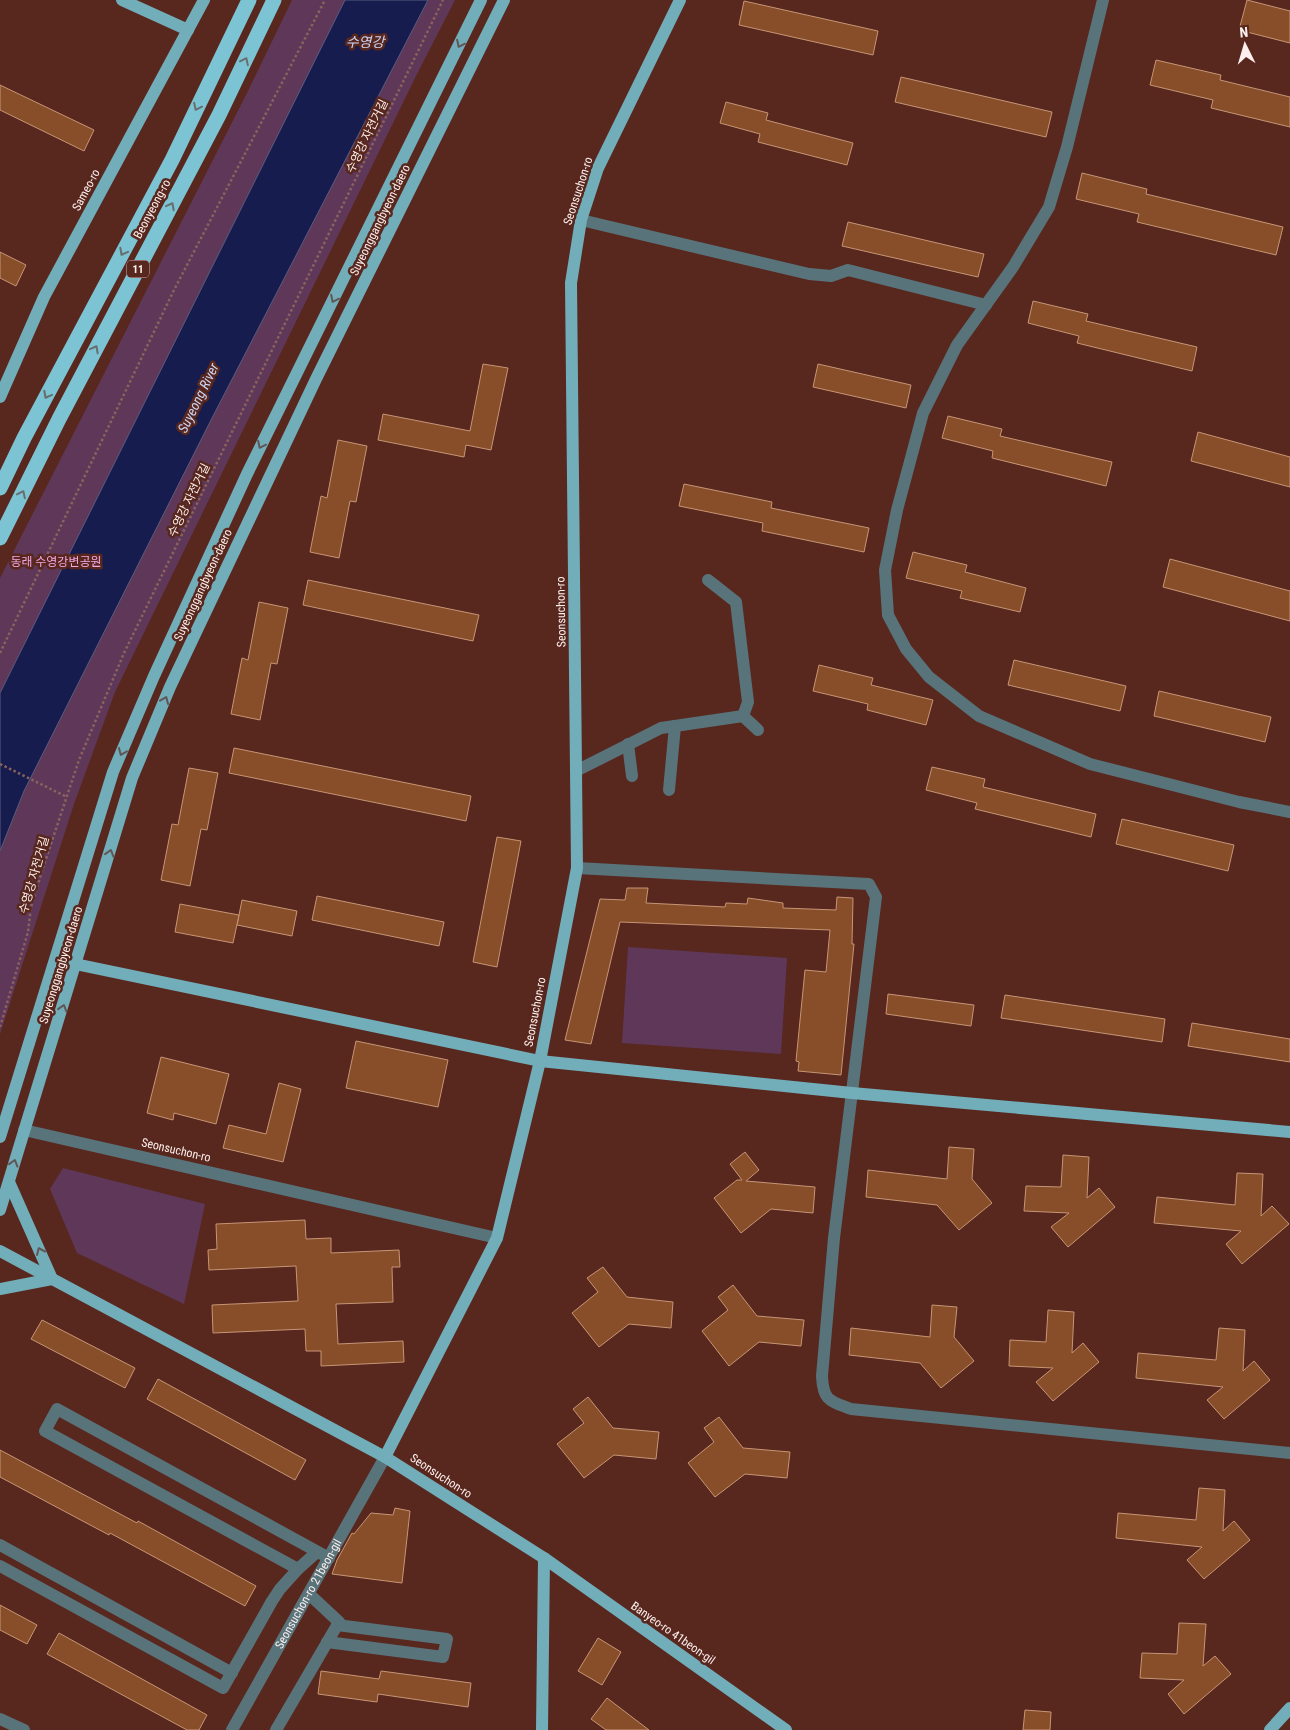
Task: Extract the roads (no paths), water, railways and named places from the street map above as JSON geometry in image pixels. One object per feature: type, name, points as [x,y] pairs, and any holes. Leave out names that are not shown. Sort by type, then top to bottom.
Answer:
[{"type":"highway","name":"Beonyeong-ro","points":[[0,488],[24,438],[172,160],[248,0]]},
{"type":"highway","name":"Beonyeong-ro","points":[[0,538],[59,418],[219,115],[274,0]]},
{"type":"main road","points":[[122,0],[188,30]]},
{"type":"main road","name":"Sameo-ro","points":[[0,397],[44,297],[204,0]]},
{"type":"main road","name":"Suyeonggangbyeon-daero","points":[[0,1137],[113,772],[154,676],[247,474],[481,0]]},
{"type":"main road","name":"Suyeonggangbyeon-daero","points":[[0,1210],[132,778],[170,687],[316,379],[504,0]]},
{"type":"main road","name":"Seonsuchon-ro","points":[[544,1558],[385,1456],[498,1238],[540,1061],[577,868],[571,283],[581,220],[598,168],[680,0]]},
{"type":"main road","points":[[56,960],[540,1061],[852,1094],[1290,1132]]},
{"type":"main road","points":[[9,1182],[52,1279]]},
{"type":"main road","points":[[0,1251],[385,1456]]},
{"type":"main road","points":[[0,1289],[52,1279]]},
{"type":"main road","points":[[542,1730],[544,1558]]},
{"type":"main road","name":"Banyeo-ro 41beon-gil","points":[[544,1558],[786,1730]]},
{"type":"main road","points":[[1270,1730],[1290,1708]]},
{"type":"street","points":[[1103,0],[1067,147],[1049,207],[1013,267],[957,345],[923,413],[897,510],[885,570],[888,615],[906,649],[929,677],[979,716],[1090,764],[1239,802],[1290,812]]},
{"type":"street","points":[[581,220],[809,274],[831,276],[848,270],[986,305]]},
{"type":"street","points":[[708,580],[736,602],[748,702],[743,716]]},
{"type":"street","points":[[576,771],[661,728],[743,716]]},
{"type":"street","points":[[743,716],[758,730]]},
{"type":"street","points":[[669,790],[675,726]]},
{"type":"street","points":[[628,744],[632,776]]},
{"type":"street","points":[[577,868],[869,884],[876,897],[834,1238],[822,1376],[823,1391],[831,1401],[851,1409],[1290,1453]]},
{"type":"street","name":"Seonsuchon-ro","points":[[24,1130],[498,1238]]},
{"type":"street","points":[[298,1569],[45,1431],[57,1409],[329,1558]]},
{"type":"street","name":"Seonsuchon-ro 21beon-gil","points":[[232,1730],[385,1456]]},
{"type":"street","points":[[0,1546],[232,1673]]},
{"type":"street","points":[[0,1566],[223,1688],[280,1589],[317,1552]]},
{"type":"street","points":[[276,1730],[339,1622],[309,1594]]},
{"type":"street","points":[[327,1642],[443,1657],[447,1639],[337,1625]]},
{"type":"street","points":[[0,1719],[21,1729]]},
{"type":"street","points":[[0,1725],[21,1729]]},
{"type":"water","name":"수영강","points":[[345,0],[428,0],[212,418],[24,791],[0,851],[0,693]]},
{"type":"water label","name":"Suyeong River","points":[[198,398]]},
{"type":"park label","name":"동래 수영강변공원","points":[[56,562]]}]
